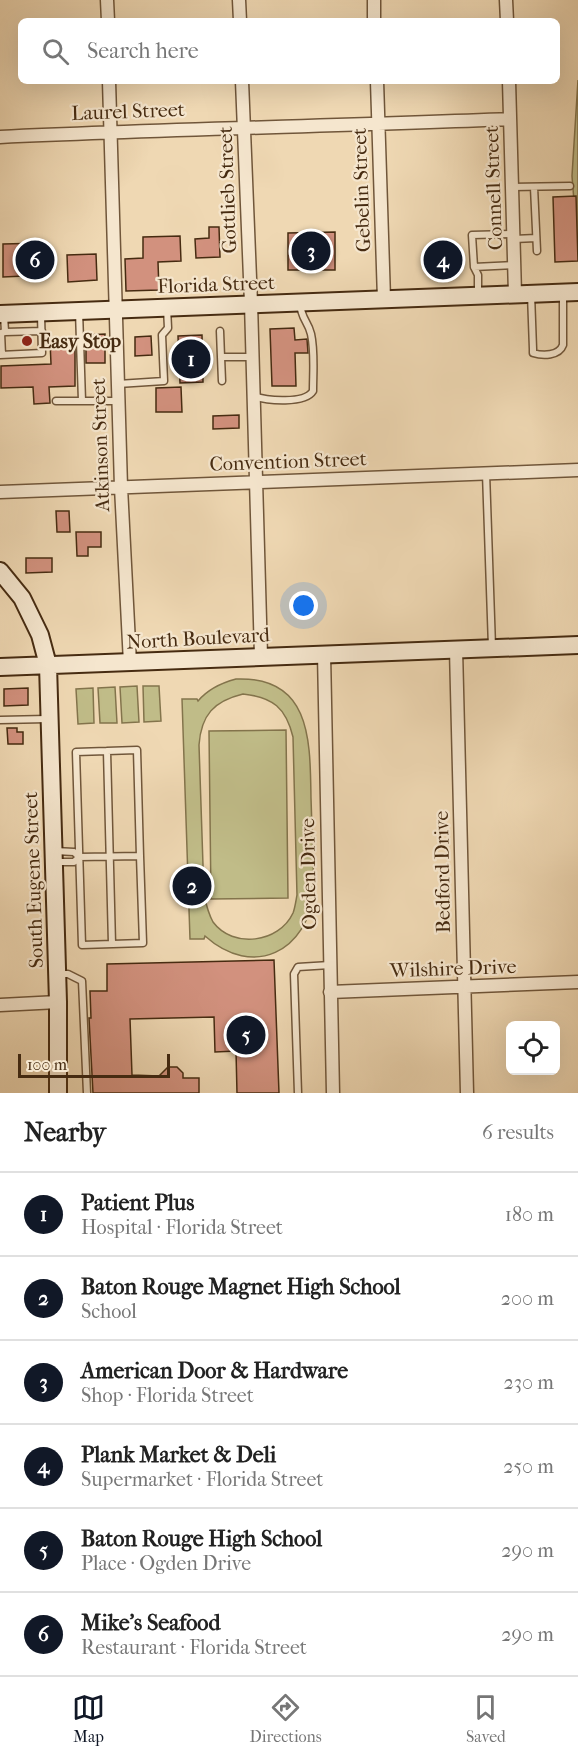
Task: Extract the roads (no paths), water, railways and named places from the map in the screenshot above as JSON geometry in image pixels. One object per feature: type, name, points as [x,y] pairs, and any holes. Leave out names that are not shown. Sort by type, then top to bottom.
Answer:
[{"type":"street","points":[[107,0],[108,18]]},
{"type":"street","points":[[240,0],[240,18]]},
{"type":"street","points":[[374,0],[374,18]]},
{"type":"street","points":[[506,0],[507,18]]},
{"type":"street","name":"Atkinson Street","points":[[109,84],[117,384],[130,663]]},
{"type":"street","name":"Gottlieb Street","points":[[242,84],[261,656]]},
{"type":"street","name":"Gebelin Street","points":[[376,84],[384,299]]},
{"type":"street","name":"Connell Street","points":[[509,84],[515,265],[523,294]]},
{"type":"street","name":"Laurel Street","points":[[0,137],[243,126],[510,119]]},
{"type":"street","name":"Florida Street","points":[[2,314],[571,292]]},
{"type":"street","name":"Convention Street","points":[[0,492],[578,470]]},
{"type":"street","name":"South Eugene Street","points":[[0,571],[22,598],[40,635],[48,665],[58,1002],[58,1093]]},
{"type":"street","name":"North Boulevard","points":[[0,667],[578,645]]},
{"type":"street","name":"Bedford Drive","points":[[456,649],[467,1093]]},
{"type":"street","name":"Ogden Drive","points":[[324,654],[333,1093]]},
{"type":"street","name":"Wilshire Drive","points":[[330,992],[578,982]]},
{"type":"street","points":[[0,1005],[58,1002]]},
{"type":"lane","points":[[512,187],[570,186]]},
{"type":"lane","points":[[534,187],[537,251]]},
{"type":"lane","points":[[478,296],[478,275],[474,267],[472,236],[536,238]]},
{"type":"lane","points":[[474,267],[515,265]]},
{"type":"lane","points":[[523,294],[533,353],[537,355],[561,351],[571,292]]},
{"type":"lane","points":[[253,396],[264,400],[302,399],[309,397],[313,391],[313,346],[310,331],[301,315],[300,302]]},
{"type":"lane","points":[[117,384],[164,381],[162,335],[168,328],[167,307]]},
{"type":"lane","points":[[79,311],[82,401]]},
{"type":"lane","points":[[41,312],[42,331],[42,353],[16,350],[1,355],[1,333],[28,334],[42,331]]},
{"type":"lane","points":[[2,314],[5,332]]},
{"type":"lane","points":[[220,331],[222,381]]},
{"type":"lane","points":[[221,357],[252,357]]},
{"type":"lane","points":[[56,401],[118,401]]},
{"type":"lane","points":[[486,473],[492,648]]},
{"type":"lane","points":[[0,720],[50,719]]},
{"type":"lane","points":[[137,750],[140,856],[143,943],[82,945],[76,752],[137,750]]},
{"type":"lane","points":[[107,751],[112,944]]},
{"type":"lane","points":[[54,857],[74,852],[79,857]]},
{"type":"lane","points":[[54,857],[74,862],[79,857],[140,856]]},
{"type":"lane","points":[[298,1093],[294,974],[298,967],[330,965]]},
{"type":"lane","points":[[57,974],[68,974],[82,981],[87,1093]]},
{"type":"place","name":"American Door & Hardware","points":[[311,251]]},
{"type":"place","name":"Mike's Seafood","points":[[35,260]]},
{"type":"place","name":"Plank Market & Deli","points":[[443,260]]},
{"type":"place","name":"Easy Stop","points":[[27,341]]},
{"type":"place","name":"Patient Plus","points":[[191,359]]},
{"type":"place","name":"Baton Rouge Magnet High School","points":[[192,886]]},
{"type":"place","name":"Baton Rouge High School","points":[[246,1035]]}]
